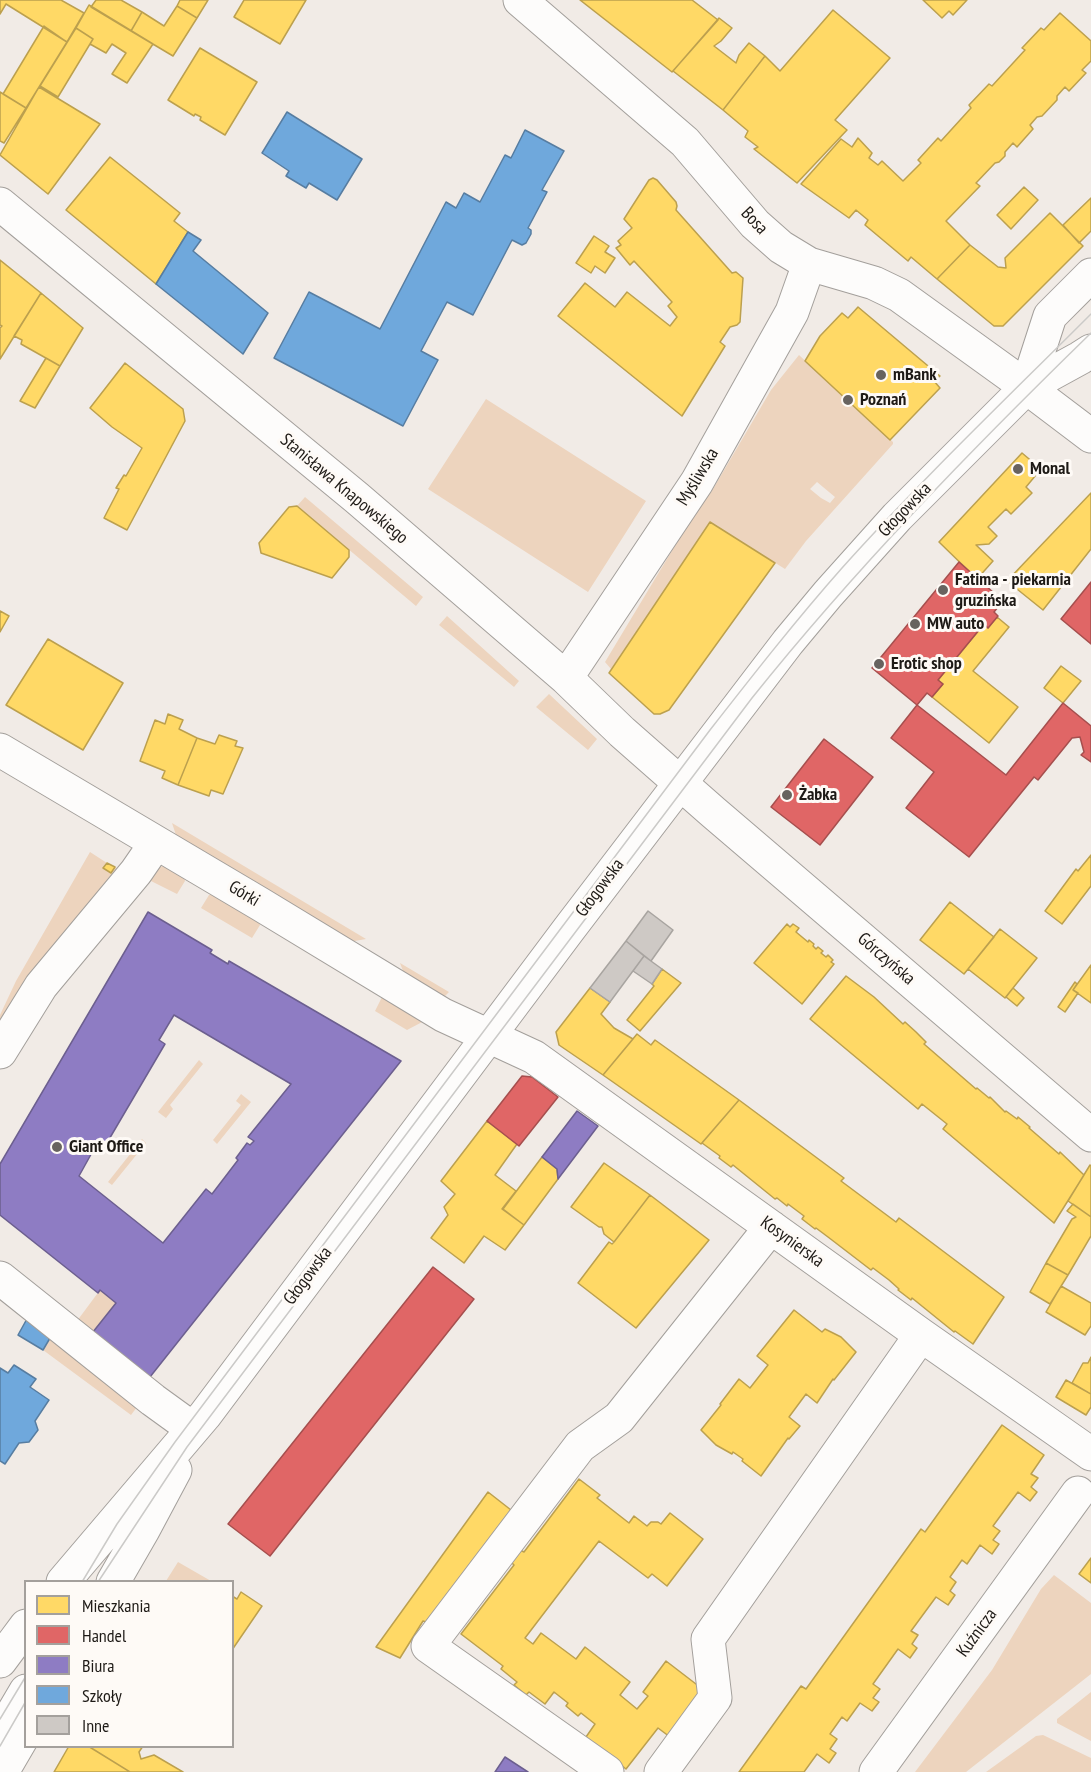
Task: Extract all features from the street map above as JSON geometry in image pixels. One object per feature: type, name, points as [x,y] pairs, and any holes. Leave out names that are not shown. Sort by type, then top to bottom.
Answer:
[{"type":"street","name":"Bosa","points":[[520,0],[685,142],[768,237],[781,247],[809,264],[886,288],[1027,387],[1091,436]]},
{"type":"street","name":"Stanisława Knapowskiego","points":[[0,204],[357,498],[566,678],[680,783]]},
{"type":"street","name":"Myśliwska","points":[[566,678],[697,482],[792,312],[809,264]]},
{"type":"street","name":"Głogowska","points":[[1027,387],[1050,316],[1091,275]]},
{"type":"street","points":[[1027,387],[1091,326]]},
{"type":"street","name":"Głogowska","points":[[64,1580],[199,1422],[788,642],[897,517],[1027,387],[1091,351]]},
{"type":"street","name":"Górki","points":[[0,750],[443,1015],[489,1036]]},
{"type":"street","name":"Górczyńska","points":[[680,783],[1091,1135]]},
{"type":"street","points":[[0,1052],[41,986],[136,872],[156,843]]},
{"type":"street","name":"Kosynierska","points":[[489,1036],[534,1057],[1091,1454]]},
{"type":"street","points":[[607,1772],[428,1646],[580,1446],[619,1418],[771,1227]]},
{"type":"street","points":[[0,1278],[153,1400],[199,1422],[123,1529],[91,1580]]},
{"type":"street","points":[[661,1772],[715,1698],[708,1640],[921,1335]]},
{"type":"street","name":"Głogowska","points":[[114,1580],[143,1530],[199,1422]]},
{"type":"street","name":"Kuźnicza","points":[[876,1772],[1078,1493]]},
{"type":"street","points":[[0,1661],[24,1629]]},
{"type":"street","points":[[0,1735],[24,1694]]},
{"type":"street","points":[[2,1772],[24,1734]]},
{"type":"shaded area","points":[[799,355],[893,444],[806,541],[785,569],[710,522],[611,669],[605,662],[688,524],[713,489],[771,390]],"holes":[[[817,482],[835,497],[830,503],[810,489]]]},
{"type":"shaded area","points":[[486,399],[646,501],[588,592],[428,489]]},
{"type":"shaded area","points":[[305,497],[423,597],[416,606],[297,506]]},
{"type":"shaded area","points":[[447,616],[519,681],[514,687],[439,625]]},
{"type":"shaded area","points":[[549,694],[597,739],[588,750],[536,707]]},
{"type":"shaded area","points":[[172,823],[366,939],[349,942],[176,835]]},
{"type":"shaded area","points":[[90,852],[107,863],[104,868],[111,873],[115,867],[120,870],[0,1031],[0,1015],[16,981]]},
{"type":"shaded area","points":[[169,866],[183,874],[185,881],[177,894],[147,879],[157,868]]},
{"type":"shaded area","points":[[216,894],[259,919],[260,925],[252,938],[201,908],[209,895]]},
{"type":"shaded area","points":[[400,963],[449,992],[444,997],[403,971]]},
{"type":"shaded area","points":[[382,997],[426,1020],[407,1030],[375,1011]]},
{"type":"shaded area","points":[[199,1060],[203,1064],[170,1105],[173,1109],[166,1118],[158,1112]]},
{"type":"shaded area","points":[[241,1094],[251,1102],[217,1144],[213,1140],[241,1105],[236,1101]]},
{"type":"shaded area","points":[[142,1139],[146,1143],[112,1185],[108,1182]]},
{"type":"shaded area","points":[[0,1290],[62,1339],[57,1345],[137,1407],[131,1415],[43,1350],[53,1332],[0,1300]]},
{"type":"shaded area","points":[[100,1290],[116,1303],[89,1337],[77,1321]]},
{"type":"shaded area","points":[[178,1562],[209,1580],[167,1580]]},
{"type":"shaded area","points":[[1054,1575],[1091,1603],[1091,1674],[966,1772],[915,1772],[992,1670],[1041,1589]]},
{"type":"shaded area","points":[[1091,1692],[1091,1741],[1057,1723],[1057,1719]]},
{"type":"shaded area","points":[[1043,1735],[1091,1758],[1091,1772],[986,1772],[1036,1736]]},
{"type":"building: Mieszkania","points":[[0,0],[61,0],[84,13],[67,42],[6,4],[0,14]]},
{"type":"building: Mieszkania","points":[[96,0],[121,0],[142,12],[131,31],[91,7]]},
{"type":"building: Mieszkania","points":[[180,0],[208,0],[197,18],[177,6]]},
{"type":"building: Mieszkania","points":[[244,0],[306,0],[280,44],[234,17]]},
{"type":"building: Mieszkania","points":[[580,0],[692,0],[718,20],[672,72]]},
{"type":"building: Mieszkania","points":[[923,0],[967,0],[953,15],[949,11],[942,18]]},
{"type":"building: Mieszkania","points":[[89,5],[153,44],[127,83],[112,74],[126,53],[112,44],[106,53],[90,44],[93,39],[76,28]]},
{"type":"building: Mieszkania","points":[[177,6],[197,18],[173,56],[131,31],[142,12],[164,26]]},
{"type":"building: Mieszkania","points":[[833,10],[890,58],[835,120],[847,130],[797,183],[754,149],[758,147],[745,137],[748,131],[723,110],[765,56],[780,71]]},
{"type":"building: Mieszkania","points":[[1060,13],[1091,41],[1091,61],[1082,70],[1086,73],[1069,91],[1065,87],[1057,96],[1057,100],[1030,125],[1033,129],[1017,147],[1013,143],[1005,152],[1005,156],[976,183],[980,186],[946,221],[970,245],[937,279],[911,257],[908,261],[865,225],[868,220],[856,210],[849,218],[801,184],[841,139],[852,147],[858,138],[872,153],[869,158],[878,165],[882,161],[903,181],[921,163],[918,160],[938,138],[941,141],[971,108],[969,105],[989,84],[992,86],[1025,50],[1022,48],[1041,28],[1044,30]]},
{"type":"building: Mieszkania","points":[[719,18],[732,28],[714,46],[736,63],[739,55],[749,43],[765,56],[723,110],[673,71]]},
{"type":"building: Mieszkania","points":[[44,26],[67,42],[26,108],[3,94]]},
{"type":"building: Mieszkania","points":[[76,28],[93,39],[58,97],[40,86]]},
{"type":"building: Mieszkania","points":[[200,48],[257,82],[225,135],[200,120],[201,117],[195,114],[194,116],[168,100]]},
{"type":"building: Mieszkania","points":[[39,87],[100,124],[48,194],[0,155]]},
{"type":"building: Mieszkania","points":[[0,92],[26,108],[4,143],[0,141]]},
{"type":"building: Mieszkania","points":[[110,157],[180,213],[174,221],[188,232],[156,284],[66,210]]},
{"type":"building: Mieszkania","points":[[653,178],[676,202],[676,210],[732,273],[736,272],[743,278],[740,322],[730,327],[720,342],[725,346],[682,416],[558,316],[585,283],[615,307],[627,292],[670,326],[677,317],[668,306],[672,302],[634,261],[630,265],[616,248],[621,245],[618,241],[632,228],[624,219],[649,180]]},
{"type":"building: Mieszkania","points":[[1024,187],[1038,200],[1011,229],[997,215]]},
{"type":"building: Mieszkania","points":[[1091,198],[1091,231],[1079,243],[1063,225]]},
{"type":"building: Mieszkania","points":[[1050,213],[1083,246],[1003,326],[994,326],[937,279],[970,245],[998,267],[1006,268],[1005,258]]},
{"type":"building: Mieszkania","points":[[594,236],[609,246],[605,252],[615,258],[605,273],[595,266],[591,273],[576,263]]},
{"type":"building: Mieszkania","points":[[0,260],[41,293],[0,359],[0,328],[2,326],[0,325]]},
{"type":"building: Mieszkania","points":[[41,293],[83,328],[60,366],[21,344],[22,340],[14,336]]},
{"type":"building: Mieszkania","points":[[858,307],[940,376],[934,381],[940,388],[890,440],[805,361],[820,336],[842,313],[848,318]]},
{"type":"building: Mieszkania","points":[[46,358],[60,366],[35,408],[20,401]]},
{"type":"building: Mieszkania","points":[[125,363],[183,409],[185,421],[127,530],[104,518],[119,489],[116,488],[124,475],[126,476],[142,448],[90,408]]},
{"type":"building: Mieszkania","points":[[1022,453],[1041,469],[1026,487],[1032,493],[1011,514],[1006,509],[988,527],[997,536],[989,544],[976,545],[993,561],[977,579],[939,542]]},
{"type":"building: Mieszkania","points":[[1091,493],[1091,549],[1043,610],[1007,581]]},
{"type":"building: Mieszkania","points":[[297,506],[349,550],[349,557],[332,578],[261,553],[259,543],[289,507]]},
{"type":"building: Mieszkania","points":[[710,522],[775,563],[669,710],[654,714],[609,673]]},
{"type":"building: Mieszkania","points":[[0,611],[9,616],[0,632]]},
{"type":"building: Mieszkania","points":[[997,617],[1009,627],[973,671],[1018,707],[989,743],[932,697],[943,684],[938,680],[984,624],[988,628]]},
{"type":"building: Mieszkania","points":[[48,639],[123,683],[83,750],[6,705]]},
{"type":"building: Mieszkania","points":[[1061,666],[1081,681],[1063,703],[1044,688]]},
{"type":"building: Mieszkania","points":[[168,714],[183,720],[179,729],[197,738],[178,785],[162,778],[165,771],[140,761],[155,720],[165,724]]},
{"type":"building: Mieszkania","points":[[219,735],[237,741],[235,746],[243,748],[223,794],[211,790],[209,796],[178,785],[197,738],[215,744]]},
{"type":"building: Mieszkania","points":[[1091,855],[1091,886],[1062,924],[1045,911],[1076,869],[1078,871]]},
{"type":"building: Mieszkania","points":[[107,863],[115,867],[111,873],[103,868]]},
{"type":"building: Mieszkania","points":[[950,902],[994,937],[964,974],[920,940]]},
{"type":"building: Mieszkania","points":[[787,924],[790,927],[793,924],[799,928],[796,932],[814,944],[816,949],[818,947],[823,951],[821,953],[826,957],[828,955],[834,964],[802,1004],[754,963]]},
{"type":"building: Mieszkania","points":[[1000,929],[1037,958],[1005,998],[968,969]]},
{"type":"building: Mieszkania","points":[[1091,965],[1091,1003],[1073,990]]},
{"type":"building: Mieszkania","points":[[662,969],[681,983],[640,1031],[627,1020],[654,986],[652,984]]},
{"type":"building: Mieszkania","points":[[846,976],[874,997],[903,1024],[905,1022],[926,1042],[924,1044],[976,1089],[990,1097],[1005,1112],[1017,1119],[1018,1117],[1084,1175],[1054,1223],[943,1129],[947,1124],[922,1104],[918,1109],[810,1019]]},
{"type":"building: Mieszkania","points":[[1075,982],[1077,984],[1073,990],[1078,993],[1065,1012],[1058,1007]]},
{"type":"building: Mieszkania","points":[[590,988],[610,1002],[601,1014],[614,1028],[633,1039],[603,1075],[559,1045],[556,1032]]},
{"type":"building: Mieszkania","points":[[1013,988],[1024,998],[1017,1006],[1006,997]]},
{"type":"building: Mieszkania","points":[[637,1034],[651,1045],[655,1040],[739,1100],[701,1144],[603,1075]]},
{"type":"building: Mieszkania","points":[[739,1100],[844,1178],[841,1181],[896,1222],[899,1218],[1004,1297],[973,1344],[954,1332],[912,1298],[911,1300],[873,1268],[871,1270],[815,1229],[802,1219],[804,1216],[788,1204],[787,1206],[777,1198],[775,1199],[702,1143]]},
{"type":"building: Mieszkania","points":[[487,1121],[517,1144],[495,1175],[516,1191],[502,1209],[524,1225],[505,1250],[484,1236],[464,1263],[431,1238],[448,1215],[444,1207],[455,1194],[441,1181]]},
{"type":"building: Mieszkania","points":[[542,1157],[557,1169],[558,1179],[524,1225],[503,1209]]},
{"type":"building: Mieszkania","points":[[604,1163],[650,1195],[614,1242],[604,1234],[602,1227],[571,1207]]},
{"type":"building: Mieszkania","points":[[1091,1166],[1091,1217],[1068,1201]]},
{"type":"building: Mieszkania","points":[[650,1195],[709,1240],[636,1328],[578,1283],[609,1242],[612,1244],[614,1242]]},
{"type":"building: Mieszkania","points":[[1073,1204],[1091,1217],[1091,1236],[1068,1275],[1046,1263],[1072,1219],[1076,1217],[1067,1211]]},
{"type":"building: Mieszkania","points":[[1046,1263],[1068,1275],[1050,1304],[1030,1292]]},
{"type":"building: Mieszkania","points":[[1061,1286],[1091,1303],[1091,1326],[1085,1335],[1046,1312]]},
{"type":"building: Mieszkania","points":[[794,1310],[822,1332],[825,1329],[841,1337],[856,1352],[833,1379],[817,1403],[806,1394],[789,1417],[800,1426],[788,1438],[761,1476],[733,1452],[732,1454],[716,1445],[701,1430],[739,1379],[750,1388],[768,1365],[757,1356]]},
{"type":"building: Mieszkania","points":[[1091,1357],[1091,1394],[1072,1383],[1083,1363],[1088,1363]]},
{"type":"building: Mieszkania","points":[[1066,1380],[1091,1394],[1091,1407],[1086,1415],[1056,1397]]},
{"type":"building: Mieszkania","points":[[1002,1425],[1044,1455],[1031,1474],[1038,1478],[1031,1487],[1037,1492],[1030,1501],[1018,1492],[993,1526],[1000,1531],[993,1540],[999,1544],[992,1554],[980,1545],[967,1564],[962,1560],[950,1577],[956,1582],[950,1591],[955,1595],[948,1605],[936,1597],[911,1631],[918,1635],[912,1644],[917,1648],[910,1658],[898,1649],[873,1684],[880,1689],[873,1698],[879,1702],[872,1711],[860,1703],[847,1721],[842,1717],[830,1734],[837,1739],[830,1749],[836,1753],[829,1763],[817,1754],[804,1772],[739,1772],[801,1686],[806,1689],[921,1529],[925,1532]]},
{"type":"building: Mieszkania","points":[[579,1479],[600,1495],[597,1498],[629,1523],[634,1516],[647,1526],[651,1522],[661,1524],[670,1513],[703,1539],[667,1586],[652,1574],[648,1578],[599,1541],[525,1638],[533,1644],[541,1633],[576,1659],[585,1647],[630,1682],[620,1695],[637,1709],[648,1696],[643,1692],[666,1661],[709,1694],[674,1740],[658,1728],[626,1769],[586,1737],[595,1724],[581,1713],[578,1716],[566,1706],[568,1703],[554,1692],[545,1704],[529,1692],[526,1695],[514,1685],[517,1682],[501,1669],[503,1666],[461,1634],[514,1565],[511,1562],[520,1550],[524,1552]]},
{"type":"building: Mieszkania","points":[[488,1492],[511,1510],[426,1622],[423,1621],[400,1658],[376,1647]]},
{"type":"building: Mieszkania","points":[[1091,1558],[1091,1583],[1079,1574]]},
{"type":"building: Mieszkania","points":[[241,1592],[262,1606],[234,1647],[234,1597],[237,1599]]},
{"type":"building: Mieszkania","points":[[68,1748],[91,1748],[130,1772],[54,1772]]},
{"type":"building: Mieszkania","points":[[91,1748],[142,1748],[139,1752],[141,1759],[154,1755],[183,1772],[130,1772]]},
{"type":"building: Handel","points":[[959,562],[1003,601],[994,612],[998,616],[988,628],[984,624],[938,680],[943,684],[932,697],[927,693],[917,705],[872,668]]},
{"type":"building: Handel","points":[[1091,582],[1091,644],[1061,619]]},
{"type":"building: Handel","points":[[1063,703],[1091,726],[1091,762],[1081,755],[1084,752],[1080,737],[1072,738],[1038,780],[1034,777],[969,857],[906,808],[934,772],[891,738],[917,705],[1006,775]]},
{"type":"building: Handel","points":[[824,739],[873,777],[820,845],[771,807]]},
{"type":"building: Handel","points":[[522,1076],[532,1077],[558,1097],[519,1146],[487,1121]]},
{"type":"building: Handel","points":[[433,1267],[474,1299],[270,1556],[228,1524]]},
{"type":"building: Biura","name":"Giant Office","points":[[148,912],[212,950],[210,953],[228,964],[229,961],[401,1061],[146,1382],[89,1337],[116,1303],[100,1290],[98,1293],[0,1215],[0,1164]],"holes":[[[174,1015],[291,1084],[248,1137],[254,1141],[250,1145],[247,1143],[236,1158],[238,1160],[212,1194],[206,1189],[163,1243],[79,1176],[94,1149],[101,1153],[165,1044],[159,1040]]]},
{"type":"building: Biura","points":[[577,1111],[598,1126],[558,1179],[557,1169],[542,1157]]},
{"type":"building: Biura","points":[[505,1757],[528,1772],[495,1772]]},
{"type":"building: Szkoły","points":[[287,112],[362,159],[337,200],[309,183],[306,188],[286,176],[289,171],[262,153]]},
{"type":"building: Szkoły","points":[[525,130],[564,151],[542,190],[547,192],[528,228],[531,234],[526,243],[522,245],[512,240],[473,315],[447,302],[421,351],[438,360],[403,426],[274,358],[309,292],[380,329],[446,202],[456,208],[464,193],[480,202],[505,155],[511,158]]},
{"type":"building: Szkoły","points":[[188,232],[201,240],[193,251],[268,313],[243,354],[156,284]]},
{"type":"building: Szkoły","points":[[28,1317],[53,1333],[43,1350],[18,1335]]},
{"type":"building: Szkoły","points":[[14,1365],[36,1379],[30,1387],[49,1400],[35,1421],[38,1430],[29,1442],[19,1443],[5,1464],[0,1461],[0,1368],[8,1373]]},
{"type":"building: Inne","points":[[648,911],[673,930],[651,961],[626,941]]},
{"type":"building: Inne","points":[[626,941],[644,956],[610,1002],[590,988]]},
{"type":"building: Inne","points":[[644,956],[662,969],[652,984],[633,971]]},
{"type":"tram line","points":[[83,1580],[117,1524],[175,1442],[759,668],[825,588],[902,503],[1091,314]]},
{"type":"tram line","points":[[99,1580],[187,1447],[752,698],[832,602],[916,510],[1091,333]]},
{"type":"tram line","points":[[0,1719],[24,1679]]},
{"type":"tram line","points":[[0,1746],[24,1704]]},
{"type":"place","name":"mBank","points":[[881,375]]},
{"type":"place","name":"Poznań","points":[[848,400]]},
{"type":"place","name":"Monal","points":[[1018,469]]},
{"type":"place","name":"Fatima - piekarnia gruzińska","points":[[943,590]]},
{"type":"place","name":"MW auto","points":[[915,624]]},
{"type":"place","name":"Erotic shop","points":[[879,664]]},
{"type":"place","name":"Żabka","points":[[787,795]]},
{"type":"place","name":"Giant Office","points":[[57,1147]]}]
